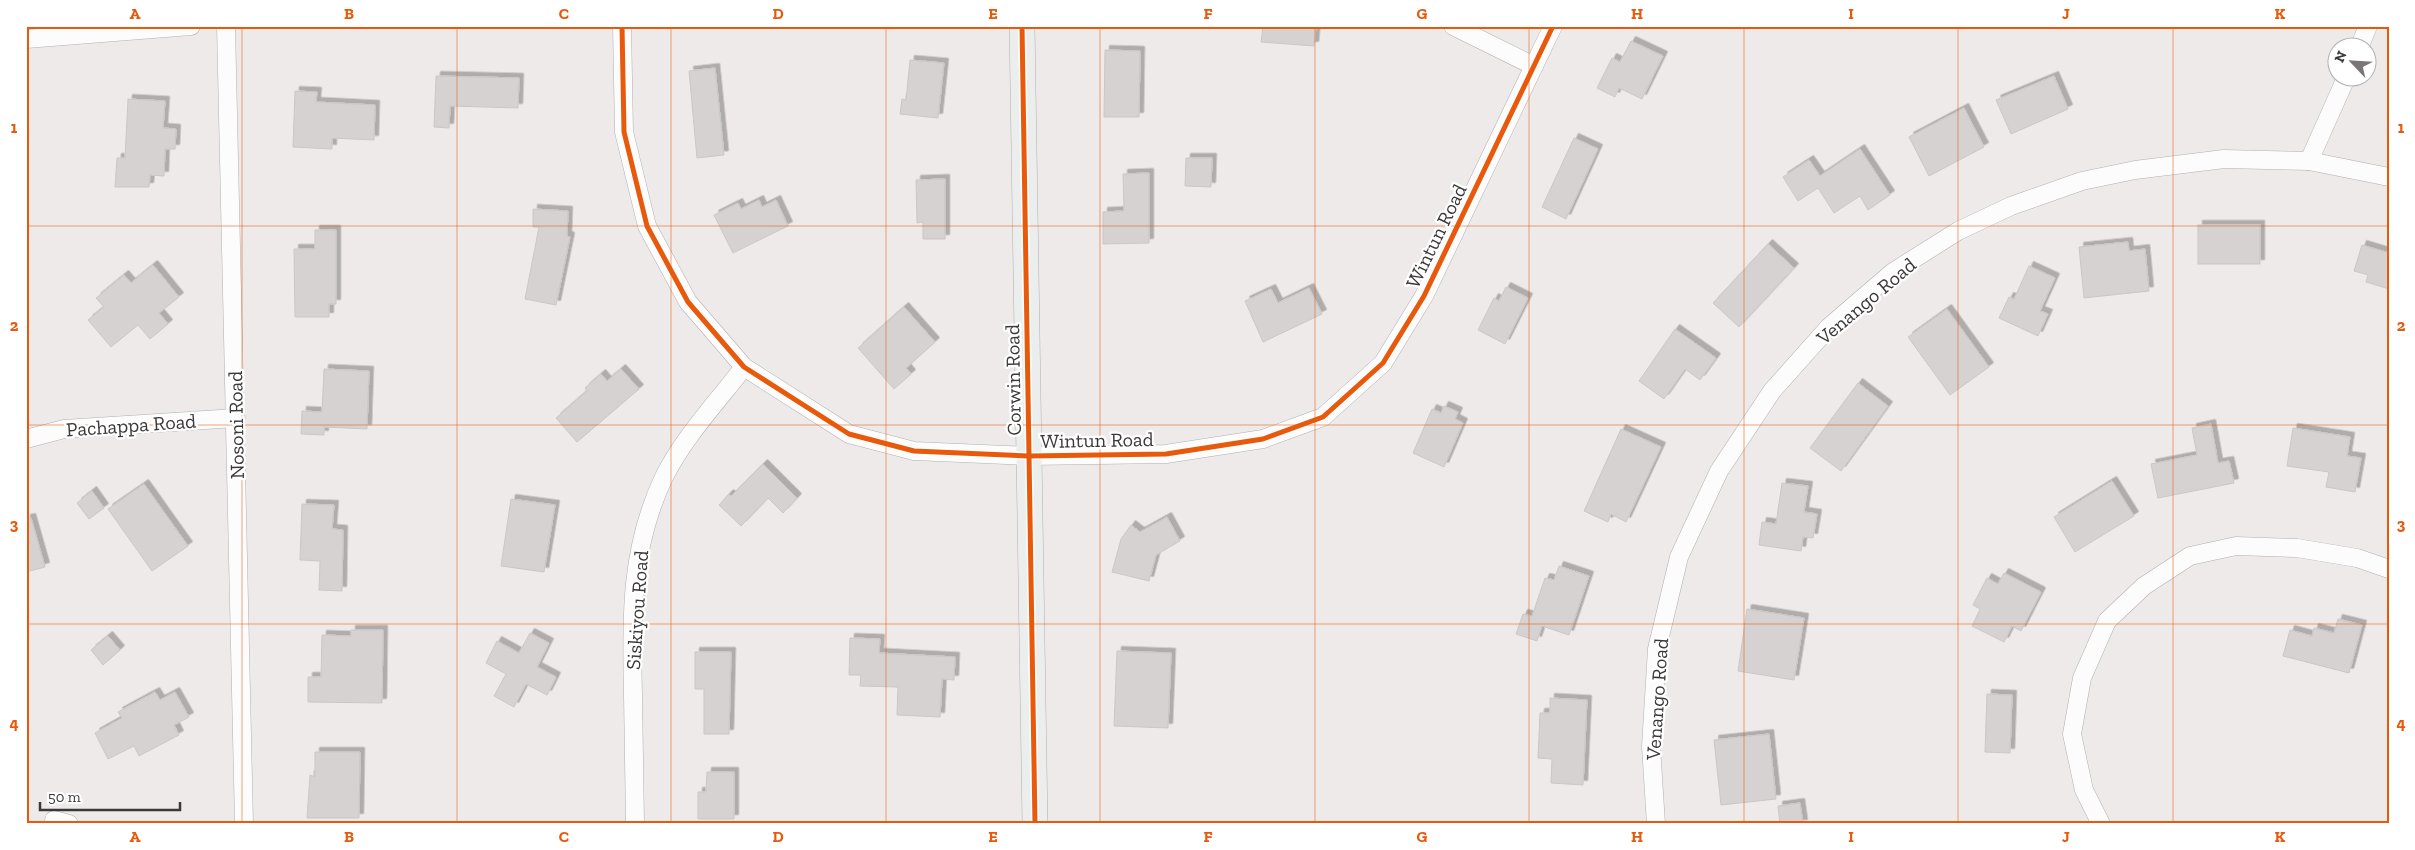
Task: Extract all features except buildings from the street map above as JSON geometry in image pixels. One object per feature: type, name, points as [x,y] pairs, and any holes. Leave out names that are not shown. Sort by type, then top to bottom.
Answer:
[{"type":"main road","name":"Corwin Road","points":[[1022,26],[1034,824]]},
{"type":"street","points":[[26,39],[191,26]]},
{"type":"street","name":"Nosoni Road","points":[[226,26],[244,824]]},
{"type":"street","name":"Wintun Road","points":[[622,26],[624,132],[648,226],[688,302],[744,367],[849,434],[914,452],[1029,456],[1166,454],[1263,439],[1324,417],[1383,363],[1424,296],[1553,26]]},
{"type":"street","points":[[1453,26],[1534,66]]},
{"type":"street","points":[[2363,38],[2368,26]]},
{"type":"street","points":[[2309,161],[2342,88]]},
{"type":"street","name":"Venango Road","points":[[1656,824],[1651,746],[1657,649],[1679,557],[1720,471],[1772,391],[1829,327],[1893,272],[1958,231],[2012,206],[2082,181],[2135,170],[2224,159],[2309,161],[2389,177]]},
{"type":"street","name":"Siskiyou Road","points":[[635,824],[632,629],[636,566],[646,520],[665,476],[688,439],[744,367]]},
{"type":"street","name":"Pachappa Road","points":[[26,438],[64,429],[236,418]]},
{"type":"street","points":[[2101,824],[2084,790],[2072,734],[2082,678],[2108,622],[2144,586],[2190,556],[2236,546],[2297,548],[2357,558],[2389,569]]},
{"type":"cycle path","points":[[622,26],[624,132],[647,226],[688,302],[744,367],[849,434],[914,451],[1029,456],[1166,454],[1263,439],[1323,417],[1383,363],[1424,296],[1553,26]]},
{"type":"cycle path","points":[[1022,26],[1035,824]]}]
